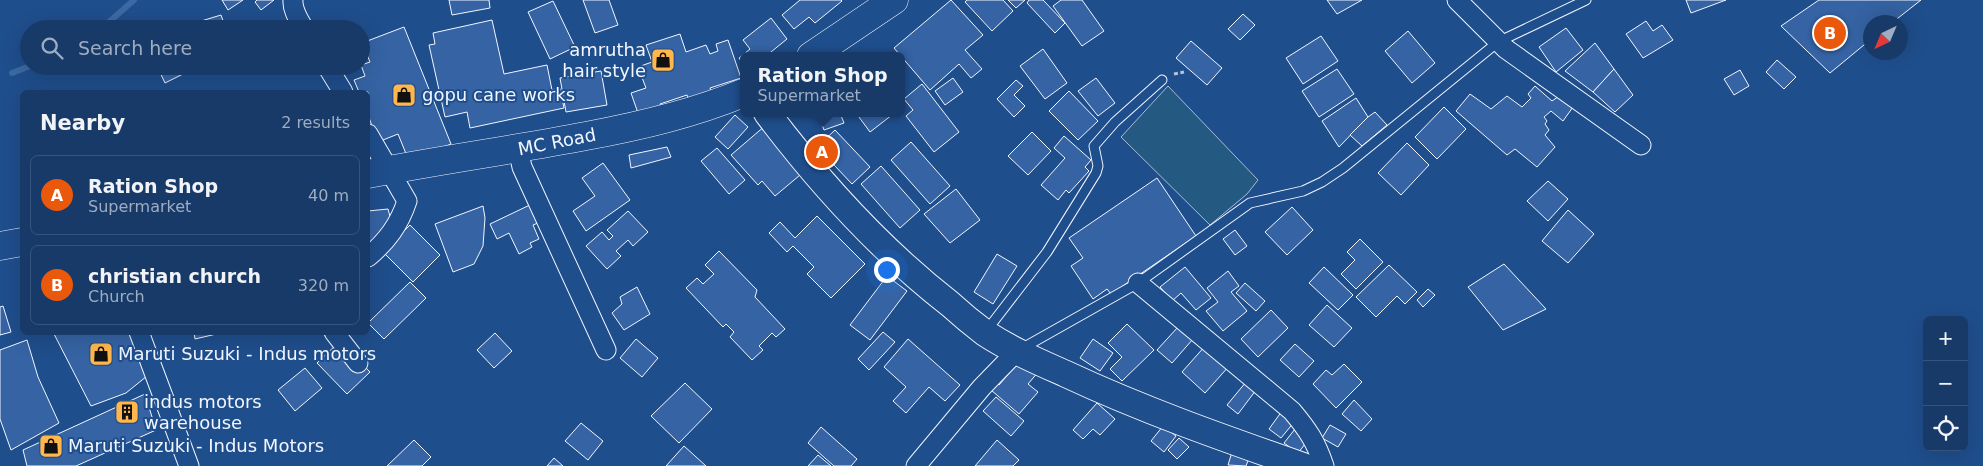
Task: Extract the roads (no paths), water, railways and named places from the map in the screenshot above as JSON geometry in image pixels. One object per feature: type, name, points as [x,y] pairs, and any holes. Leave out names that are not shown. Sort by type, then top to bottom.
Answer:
[{"type":"highway","points":[[817,52],[894,0]]},
{"type":"highway","name":"MC Road","points":[[378,172],[518,150],[638,127],[720,103],[740,94]]},
{"type":"highway","points":[[0,246],[20,242]]},
{"type":"main road","points":[[770,117],[788,142],[873,236],[923,283],[985,332],[1017,351],[1093,387],[1172,419],[1303,466]]},
{"type":"street","points":[[292,0],[292,6],[298,20]]},
{"type":"street","points":[[1457,0],[1498,42],[1641,146]]},
{"type":"street","points":[[332,75],[341,90]]},
{"type":"street","points":[[370,142],[378,172],[408,201],[401,220],[387,239],[370,255]]},
{"type":"street","points":[[518,150],[522,167],[606,350]]},
{"type":"street","points":[[1138,283],[1292,411],[1309,430],[1315,440],[1324,466]]},
{"type":"street","points":[[141,335],[189,466]]},
{"type":"street","points":[[336,335],[358,363]]},
{"type":"street","points":[[916,466],[982,387],[1013,358],[1017,351]]},
{"type":"lane","points":[[1017,351],[1138,283],[1250,203],[1303,191],[1322,182],[1343,168],[1498,42],[1586,0]]},
{"type":"lane","points":[[985,332],[1047,252],[1096,173],[1098,166],[1094,146],[1115,122],[1162,80]]},
{"type":"waterway","points":[[111,20],[134,0]]},
{"type":"waterway","points":[[12,73],[20,70]]},
{"type":"place","name":"christian church","points":[[1830,33]]},
{"type":"place","name":"amrutha hair style","points":[[663,60]]},
{"type":"place","name":"gopu cane works","points":[[404,95]]},
{"type":"place","name":"Ration Shop","points":[[822,152]]},
{"type":"place","name":"Maruti Suzuki - Indus motors","points":[[101,354]]},
{"type":"place","name":"indus motors warehouse","points":[[127,412]]},
{"type":"place","name":"Maruti Suzuki - Indus Motors","points":[[51,446]]}]
